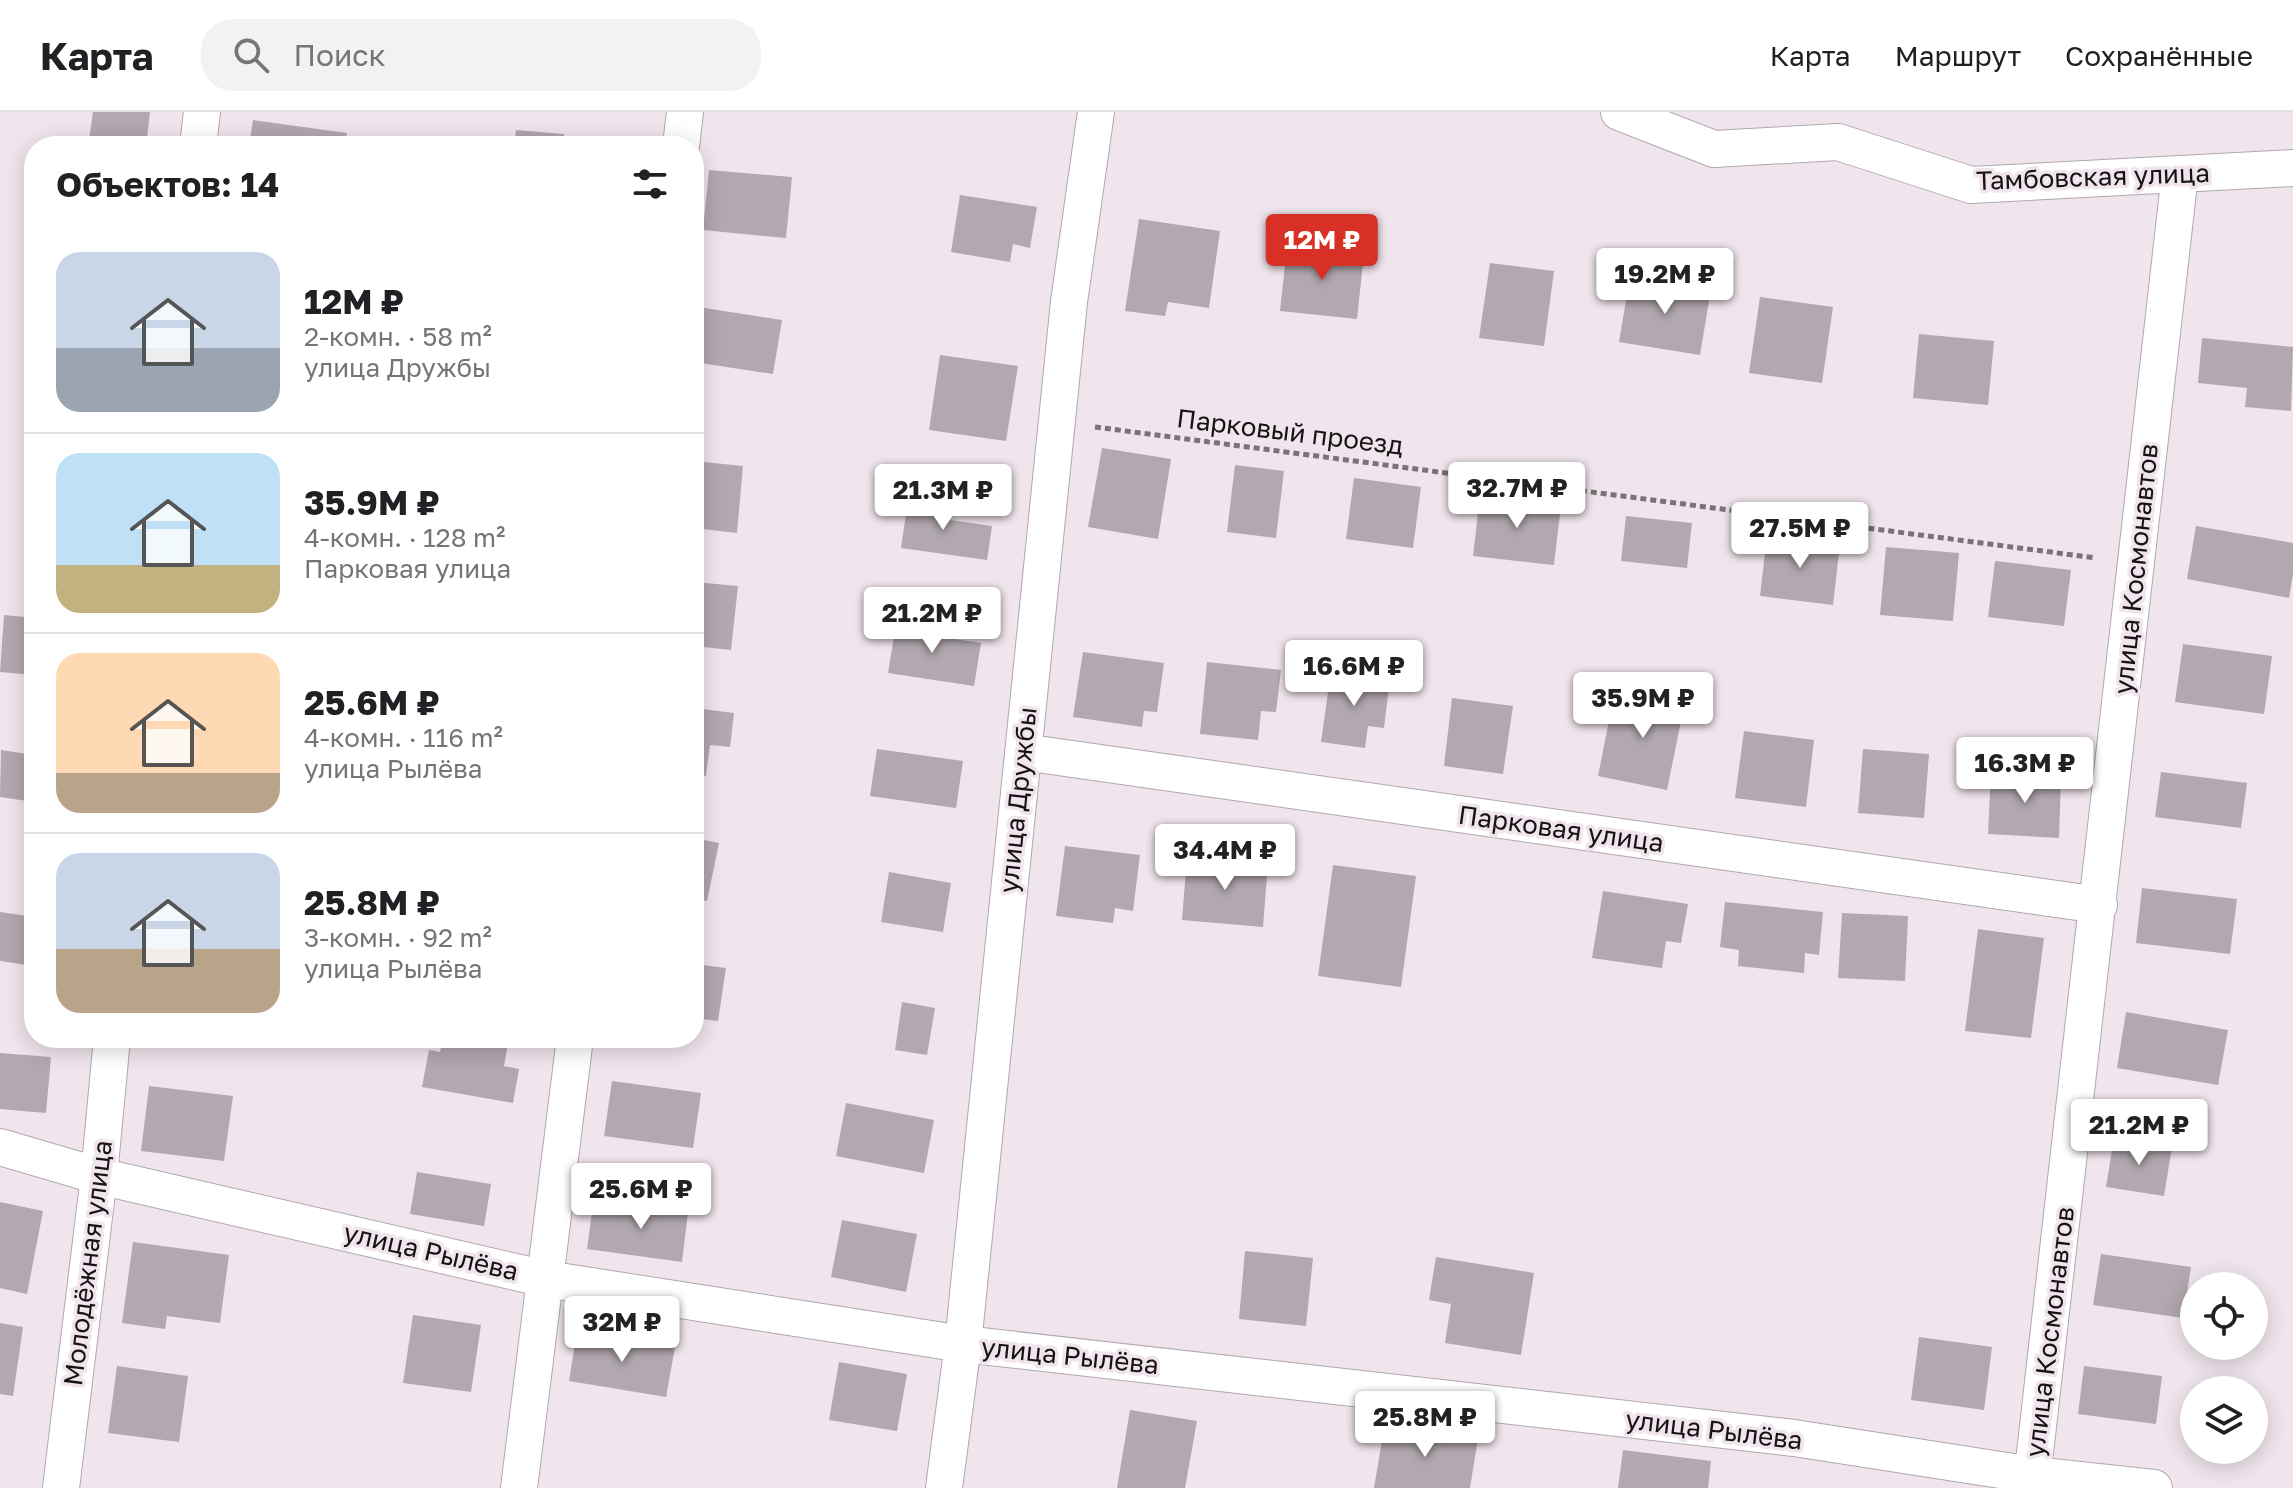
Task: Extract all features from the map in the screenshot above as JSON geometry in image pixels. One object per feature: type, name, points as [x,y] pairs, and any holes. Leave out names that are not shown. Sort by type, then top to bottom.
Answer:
[{"type":"street","points":[[199,136],[202,112]]},
{"type":"street","points":[[682,136],[685,112]]},
{"type":"street","name":"улица Дружбы","points":[[944,1488],[963,1344],[1069,302],[1096,112]]},
{"type":"street","name":"Тамбовская улица","points":[[1619,112],[1714,149],[1838,142],[1971,185],[2293,168]]},
{"type":"street","name":"улица Космонавтов","points":[[2032,1482],[2180,174]]},
{"type":"street","name":"Парковая улица","points":[[1023,752],[2099,905]]},
{"type":"street","name":"Молодёжная улица","points":[[61,1488],[99,1176],[111,1048]]},
{"type":"street","points":[[519,1488],[574,1048]]},
{"type":"street","name":"улица Рылёва","points":[[0,1147],[99,1176],[546,1279],[963,1344],[1794,1438],[2032,1482],[2154,1488]]},
{"type":"path","name":"Парковый проезд","points":[[1057,422],[2137,563]]},
{"type":"building","points":[[93,112],[150,112],[147,136],[89,136]]},
{"type":"building","points":[[253,120],[347,133],[347,136],[251,136]]},
{"type":"building","points":[[516,130],[564,134],[564,136],[515,136]]},
{"type":"building","points":[[709,170],[792,177],[786,238],[704,230]]},
{"type":"building","points":[[960,195],[1037,207],[1030,248],[1013,244],[1010,262],[951,252]]},
{"type":"building","points":[[1139,219],[1220,231],[1209,308],[1168,302],[1165,316],[1125,311]]},
{"type":"building","points":[[1287,246],[1364,254],[1357,319],[1280,311]]},
{"type":"building","points":[[1490,263],[1554,271],[1544,346],[1479,338]]},
{"type":"building","points":[[1630,277],[1711,289],[1700,355],[1619,342]]},
{"type":"building","points":[[1760,297],[1833,307],[1822,383],[1749,373]]},
{"type":"building","points":[[704,308],[782,320],[773,374],[704,364]]},
{"type":"building","points":[[1919,334],[1994,341],[1988,405],[1913,398]]},
{"type":"building","points":[[2202,338],[2293,347],[2291,411],[2245,407],[2247,388],[2198,383]]},
{"type":"building","points":[[940,355],[1018,366],[1006,441],[929,430]]},
{"type":"building","points":[[1102,448],[1171,459],[1158,539],[1088,527]]},
{"type":"building","points":[[704,462],[743,466],[737,533],[704,529]]},
{"type":"building","points":[[1235,465],[1284,471],[1276,538],[1227,532]]},
{"type":"building","points":[[1354,478],[1421,487],[1413,548],[1346,539]]},
{"type":"building","points":[[1480,496],[1561,505],[1554,565],[1473,556]]},
{"type":"building","points":[[908,500],[952,506],[950,520],[992,526],[987,560],[901,548]]},
{"type":"building","points":[[1626,516],[1692,523],[1687,568],[1621,561]]},
{"type":"building","points":[[2196,526],[2293,543],[2289,598],[2187,579]]},
{"type":"building","points":[[1767,536],[1840,544],[1833,605],[1760,596]]},
{"type":"building","points":[[1886,547],[1959,553],[1953,621],[1880,615]]},
{"type":"building","points":[[1995,561],[2071,570],[2064,626],[1988,617]]},
{"type":"building","points":[[704,583],[738,586],[731,650],[704,647]]},
{"type":"building","points":[[4,615],[24,617],[24,674],[0,672]]},
{"type":"building","points":[[897,618],[930,623],[928,635],[981,643],[974,686],[888,673]]},
{"type":"building","points":[[2183,644],[2272,656],[2264,714],[2175,702]]},
{"type":"building","points":[[1083,652],[1164,663],[1157,712],[1144,711],[1142,727],[1073,717]]},
{"type":"building","points":[[1207,662],[1281,670],[1276,712],[1261,711],[1258,740],[1200,734]]},
{"type":"building","points":[[1331,671],[1390,679],[1384,728],[1368,726],[1365,748],[1321,742]]},
{"type":"building","points":[[1646,690],[1686,697],[1667,790],[1598,776],[1613,700],[1643,706]]},
{"type":"building","points":[[1452,698],[1513,706],[1503,774],[1444,766]]},
{"type":"building","points":[[704,709],[734,713],[730,747],[710,745],[706,776]]},
{"type":"building","points":[[1744,731],[1814,740],[1806,807],[1735,798]]},
{"type":"building","points":[[877,749],[963,761],[956,808],[870,796]]},
{"type":"building","points":[[1863,749],[1929,754],[1924,818],[1858,813]]},
{"type":"building","points":[[1,750],[24,753],[24,801],[0,797]]},
{"type":"building","points":[[1991,772],[2061,776],[2059,838],[1988,834]]},
{"type":"building","points":[[2161,772],[2247,783],[2241,828],[2155,817]]},
{"type":"building","points":[[704,840],[719,843],[707,901],[704,900]]},
{"type":"building","points":[[1065,846],[1140,855],[1133,911],[1115,908],[1113,923],[1056,916]]},
{"type":"building","points":[[1187,857],[1268,863],[1263,927],[1182,920]]},
{"type":"building","points":[[1333,865],[1416,876],[1401,987],[1318,976]]},
{"type":"building","points":[[889,872],[951,883],[943,932],[881,922]]},
{"type":"building","points":[[2142,888],[2237,899],[2230,954],[2136,943]]},
{"type":"building","points":[[1603,891],[1688,904],[1681,943],[1666,941],[1662,968],[1592,958]]},
{"type":"building","points":[[1725,902],[1823,912],[1819,955],[1805,953],[1804,973],[1738,966],[1739,950],[1720,947]]},
{"type":"building","points":[[0,912],[24,916],[24,965],[0,961]]},
{"type":"building","points":[[1842,913],[1908,916],[1905,981],[1838,978]]},
{"type":"building","points":[[1978,929],[2044,938],[2031,1038],[1965,1031]]},
{"type":"building","points":[[704,965],[726,968],[718,1021],[704,1019]]},
{"type":"building","points":[[902,1002],[935,1008],[927,1055],[895,1050]]},
{"type":"building","points":[[2126,1012],[2228,1030],[2218,1085],[2117,1068]]},
{"type":"building","points":[[441,1048],[507,1048],[504,1066],[519,1069],[513,1103],[422,1087],[429,1050],[440,1052]]},
{"type":"building","points":[[0,1053],[51,1057],[46,1113],[0,1109]]},
{"type":"building","points":[[612,1081],[701,1093],[693,1148],[604,1136]]},
{"type":"building","points":[[149,1086],[233,1096],[224,1161],[141,1151]]},
{"type":"building","points":[[846,1103],[934,1120],[924,1173],[836,1156]]},
{"type":"building","points":[[2114,1138],[2172,1147],[2164,1196],[2106,1187]]},
{"type":"building","points":[[417,1172],[491,1184],[484,1226],[410,1214]]},
{"type":"building","points":[[655,1201],[689,1204],[682,1262],[587,1249],[593,1205],[654,1212]]},
{"type":"building","points":[[0,1202],[43,1211],[27,1294],[0,1288]]},
{"type":"building","points":[[842,1220],[917,1234],[906,1292],[831,1277]]},
{"type":"building","points":[[133,1242],[229,1255],[220,1323],[167,1316],[165,1329],[122,1323]]},
{"type":"building","points":[[1245,1251],[1313,1258],[1306,1326],[1239,1319]]},
{"type":"building","points":[[2101,1254],[2191,1267],[2190,1272],[2180,1272],[2180,1318],[2093,1305]]},
{"type":"building","points":[[1436,1257],[1534,1273],[1521,1355],[1445,1343],[1451,1304],[1429,1300]]},
{"type":"building","points":[[413,1315],[481,1325],[471,1392],[403,1383]]},
{"type":"building","points":[[0,1323],[23,1327],[13,1396],[0,1394]]},
{"type":"building","points":[[577,1331],[675,1347],[666,1397],[569,1381]]},
{"type":"building","points":[[1919,1337],[1992,1347],[1984,1410],[1911,1400]]},
{"type":"building","points":[[839,1362],[907,1374],[897,1431],[829,1420]]},
{"type":"building","points":[[117,1366],[188,1376],[179,1442],[108,1433]]},
{"type":"building","points":[[2084,1366],[2162,1376],[2156,1424],[2078,1414]]},
{"type":"building","points":[[1130,1410],[1197,1421],[1185,1488],[1117,1488]]},
{"type":"building","points":[[1385,1423],[1478,1438],[1470,1488],[1374,1488]]},
{"type":"building","points":[[1623,1450],[1711,1461],[1708,1488],[1618,1488]]}]
